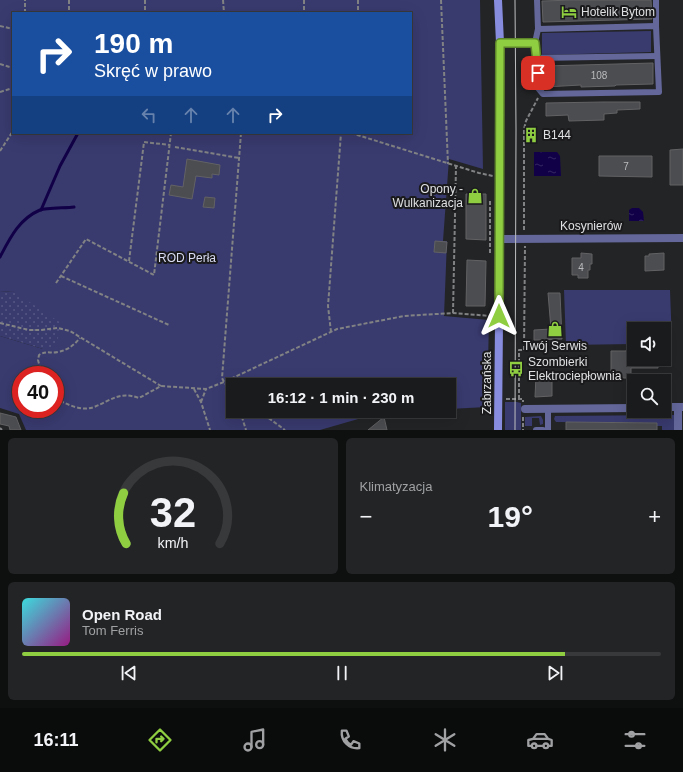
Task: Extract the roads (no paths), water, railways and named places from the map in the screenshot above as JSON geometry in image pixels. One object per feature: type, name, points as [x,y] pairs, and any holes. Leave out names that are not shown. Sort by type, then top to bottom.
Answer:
[{"type":"street","name":"Zabrzańska","points":[[498,0],[500,43],[498,430]]},
{"type":"street","name":"Kosynierów","points":[[500,239],[683,238]]},
{"type":"street","points":[[678,430],[680,407]]},
{"type":"street","points":[[526,409],[627,408]]},
{"type":"lane","points":[[537,0],[538,29],[535,43],[538,88],[543,94],[659,92],[656,0]]},
{"type":"lane","points":[[538,29],[656,26]]},
{"type":"lane","points":[[500,43],[535,43]]},
{"type":"lane","points":[[537,58],[657,56]]},
{"type":"lane","points":[[548,409],[548,430]]},
{"type":"lane","points":[[536,430],[543,430]]},
{"type":"water","points":[[534,152],[557,152],[560,156],[561,176],[534,176]]},
{"type":"water","points":[[632,208],[639,208],[643,212],[644,221],[629,221],[629,210]]},
{"type":"waterway","points":[[41,210],[60,166],[77,134]]},
{"type":"waterway","points":[[0,257],[16,230],[26,218],[43,209],[74,207]]},
{"type":"tram line","points":[[515,0],[515,430]]},
{"type":"place","name":"Hotelik Bytom","points":[[569,12]]},
{"type":"place","name":"B144","points":[[531,135]]},
{"type":"place","name":"Opony - Wulkanizacja","points":[[475,196]]},
{"type":"place","name":"Twój Serwis","points":[[555,329]]},
{"type":"place","name":"Szombierki Elektrociepłownia","points":[[516,369]]},
{"type":"park label","name":"ROD Perła","points":[[187,258]]}]
